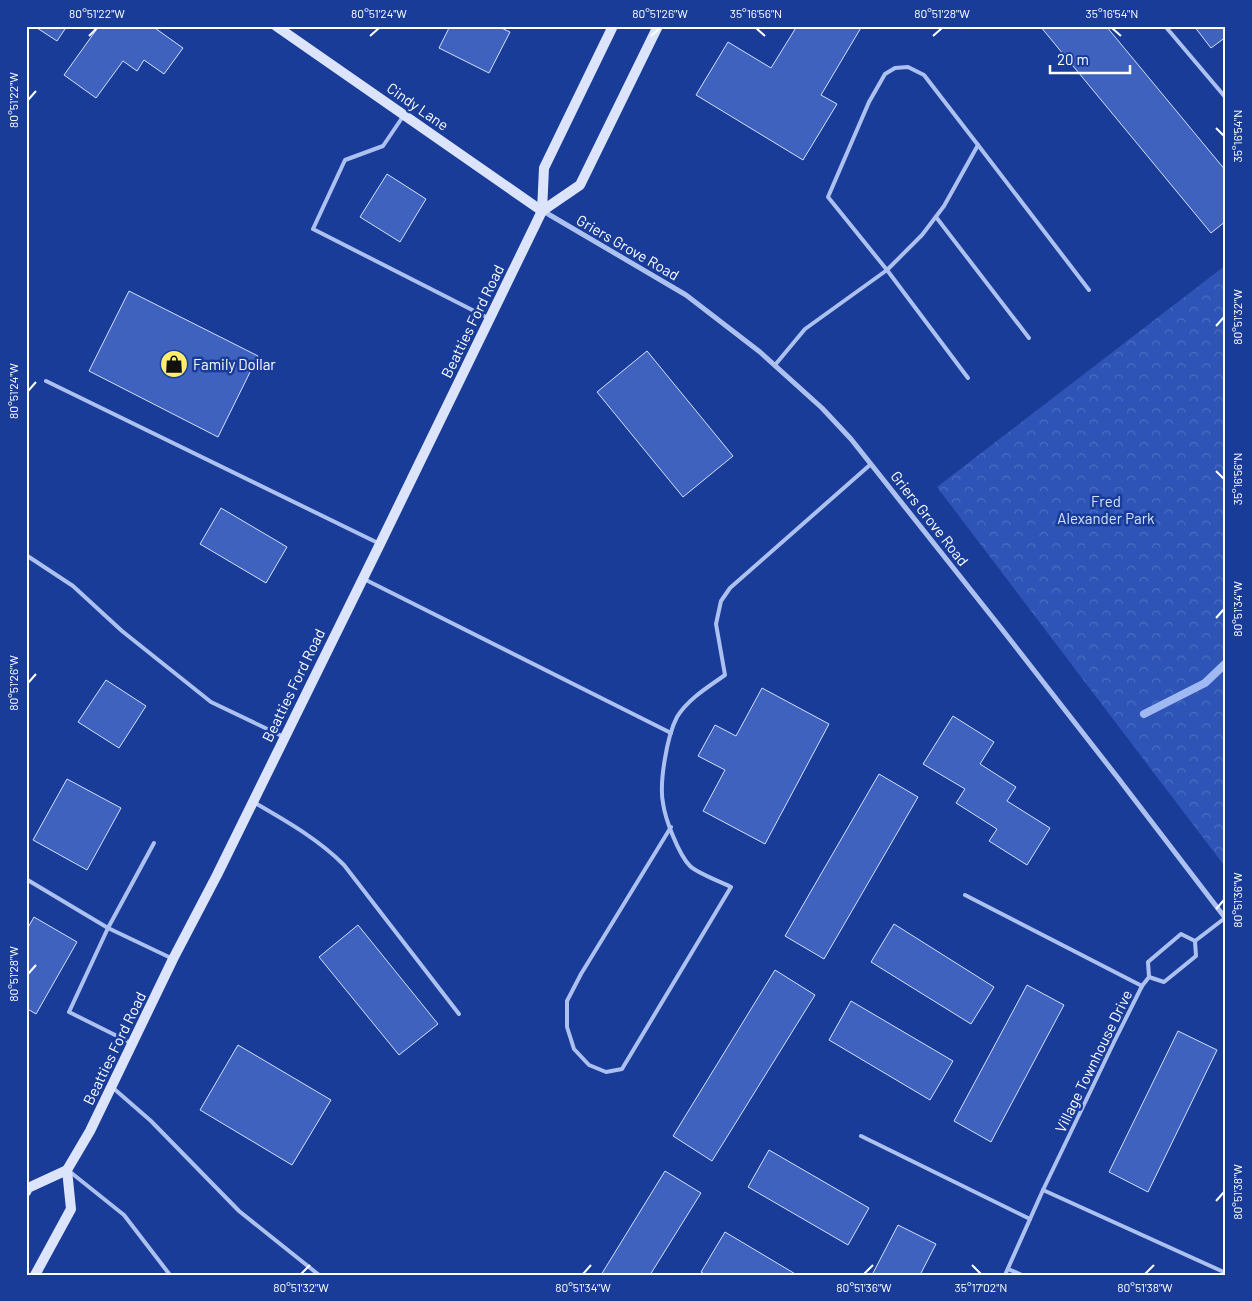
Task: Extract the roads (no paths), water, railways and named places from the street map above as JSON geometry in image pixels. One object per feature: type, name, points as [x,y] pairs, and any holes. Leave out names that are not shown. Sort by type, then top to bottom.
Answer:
[{"type":"main road","name":"Cindy Lane","points":[[276,26],[542,211]]},
{"type":"main road","name":"Beatties Ford Road","points":[[67,1170],[112,1088],[173,959],[253,802],[542,211],[544,168],[613,26]]},
{"type":"main road","points":[[542,211],[580,186],[658,26]]},
{"type":"main road","points":[[26,1192],[28,1188],[67,1170],[71,1209],[35,1275]]},
{"type":"street","name":"Griers Grove Road","points":[[542,211],[686,295],[775,365],[822,408],[851,439],[1118,778],[1225,918]]},
{"type":"lane","points":[[1165,26],[1226,98]]},
{"type":"lane","points":[[968,378],[828,197],[869,102],[885,74],[895,68],[908,67],[924,75],[1089,290]]},
{"type":"lane","points":[[404,115],[383,146],[345,160],[313,229],[489,319]]},
{"type":"lane","points":[[775,365],[806,329],[886,270],[922,235],[944,206],[978,144]]},
{"type":"lane","points":[[936,217],[1030,338]]},
{"type":"lane","points":[[46,381],[380,544]]},
{"type":"lane","points":[[671,827],[581,974],[567,1001],[567,1027],[574,1049],[589,1065],[606,1072],[622,1069],[731,887],[690,866],[676,845],[671,827],[663,803],[663,771],[670,733],[677,717],[691,700],[725,675],[716,624],[721,600],[730,588],[870,464]]},
{"type":"lane","points":[[26,555],[73,586],[122,631],[210,702],[284,737]]},
{"type":"lane","points":[[362,578],[670,733]]},
{"type":"lane","points":[[253,802],[308,835],[344,865],[459,1014]]},
{"type":"lane","points":[[133,1044],[69,1012],[108,928],[154,843]]},
{"type":"lane","points":[[26,879],[108,928],[173,959]]},
{"type":"lane","name":"Village Townhouse Drive","points":[[965,895],[1142,986],[1043,1190],[1005,1275]]},
{"type":"lane","points":[[1195,940],[1225,918]]},
{"type":"lane","points":[[1142,986],[1149,977],[1148,962],[1181,934],[1195,940]]},
{"type":"lane","points":[[1149,977],[1164,982],[1196,956],[1195,940]]},
{"type":"lane","points":[[112,1088],[151,1121],[239,1211],[319,1275]]},
{"type":"lane","points":[[860,1136],[1030,1219]]},
{"type":"lane","points":[[67,1170],[124,1215],[170,1275]]},
{"type":"lane","points":[[1043,1190],[1226,1272]]},
{"type":"lane","points":[[1008,1269],[1022,1275]]},
{"type":"waterway","points":[[1144,714],[1205,683],[1226,663]]},
{"type":"place","name":"Family Dollar","points":[[174,364]]},
{"type":"park label","name":"Fred Alexander Park","points":[[1106,510]]}]
